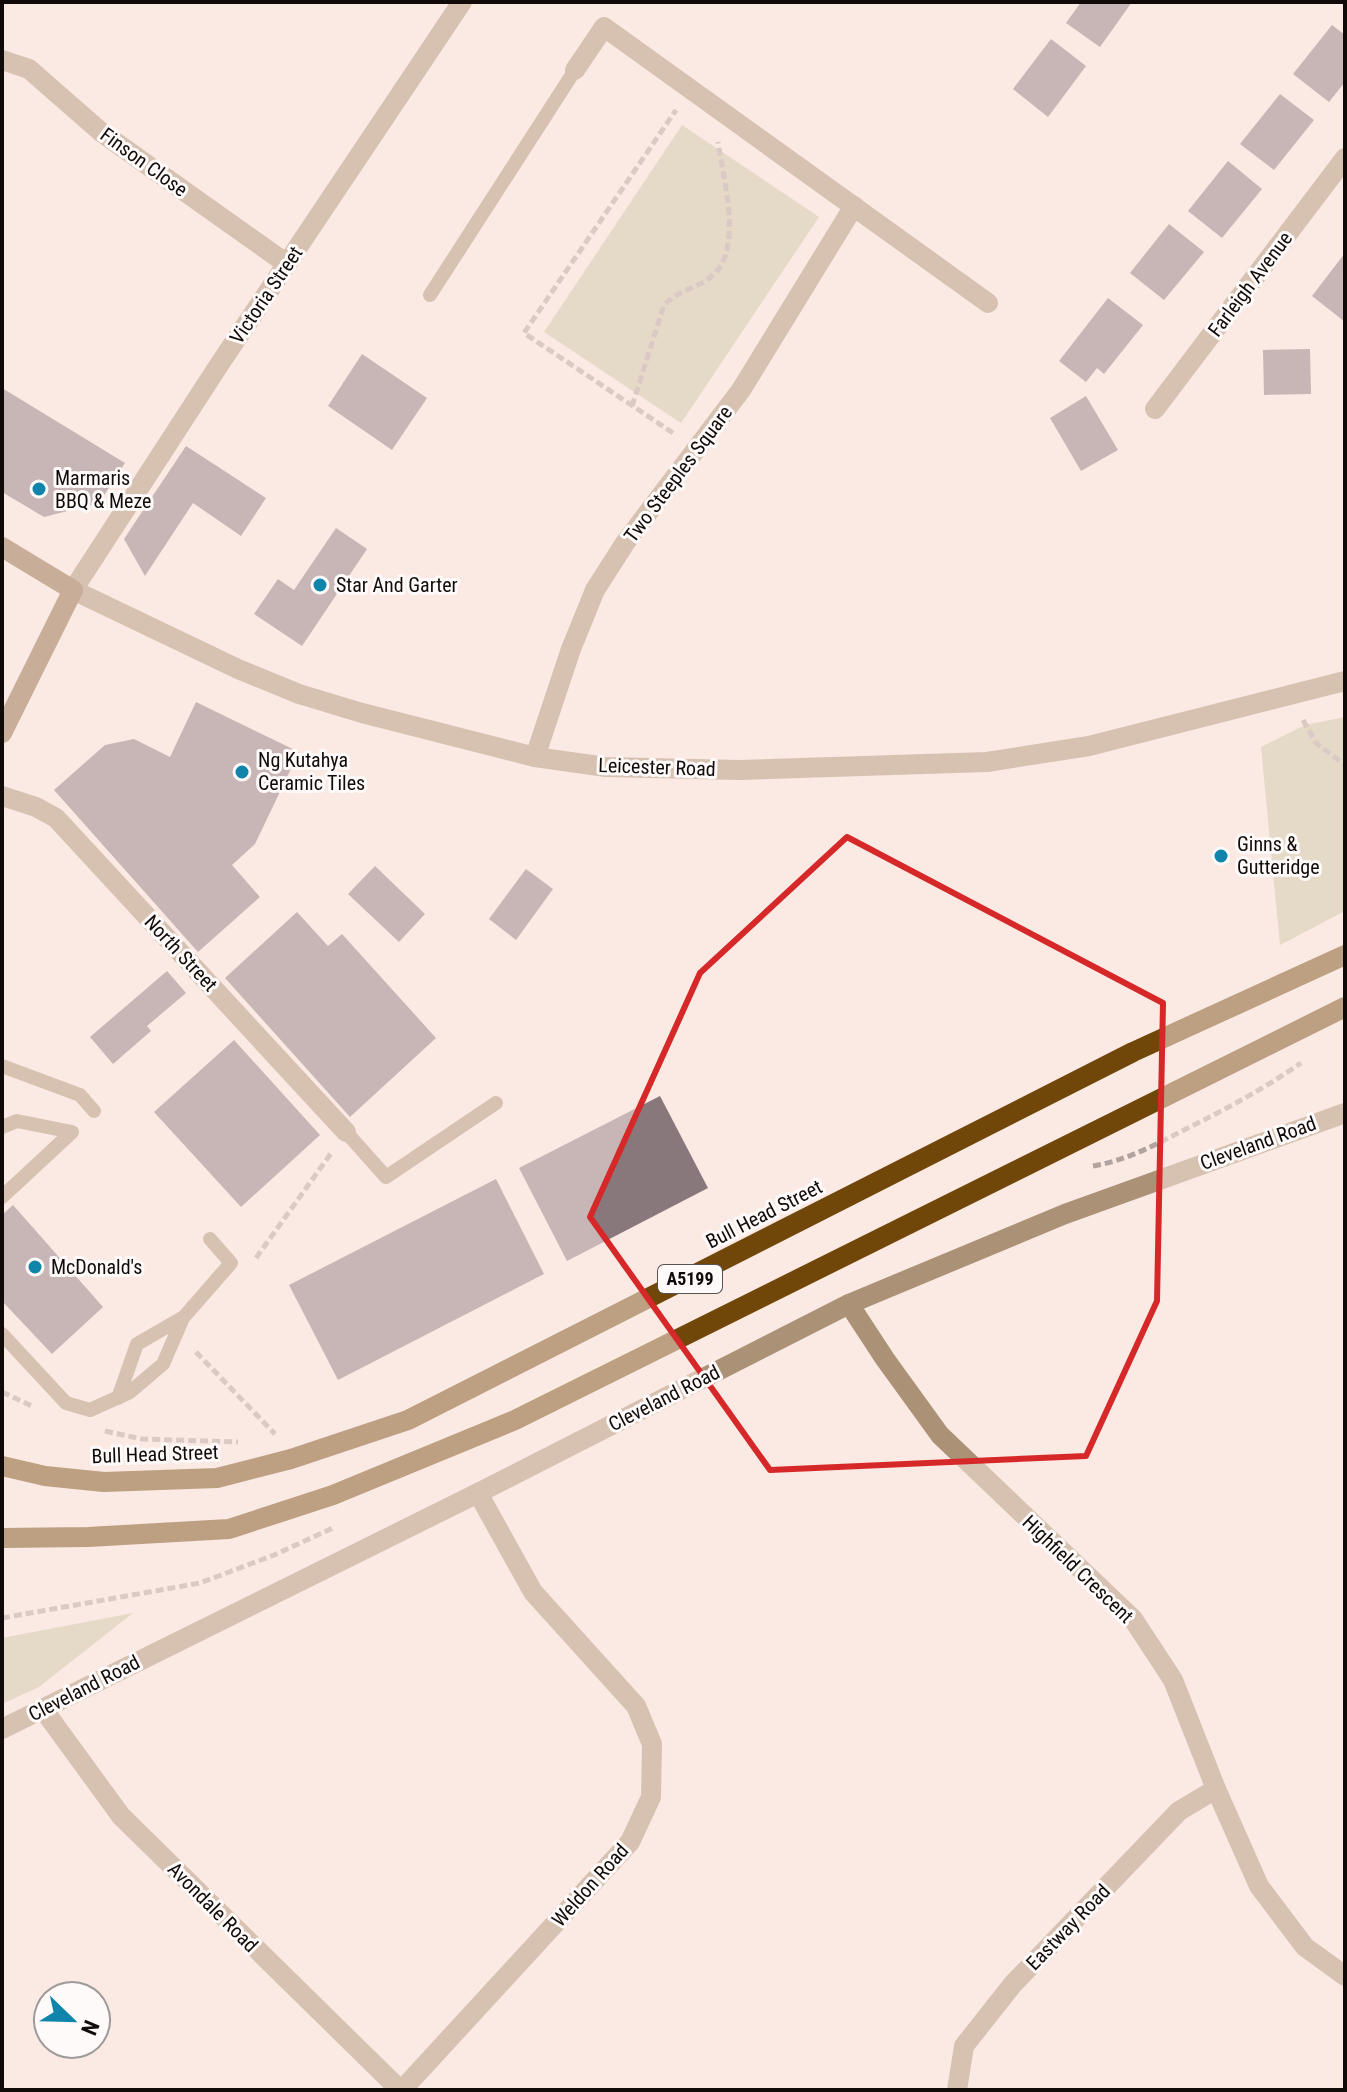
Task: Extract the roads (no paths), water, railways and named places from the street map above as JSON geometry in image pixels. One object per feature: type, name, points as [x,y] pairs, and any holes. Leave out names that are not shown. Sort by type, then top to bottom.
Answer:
[{"type":"main road","name":"Leicester Road","points":[[2,547],[73,590]]},
{"type":"main road","points":[[2,733],[73,590]]},
{"type":"main road","name":"Bull Head Street","points":[[2,1466],[45,1476],[104,1482],[217,1478],[291,1459],[408,1420],[1133,1052],[1345,955]]},
{"type":"main road","name":"A5199","points":[[2,1538],[88,1537],[229,1529],[333,1495],[515,1420],[1345,1007]]},
{"type":"street","name":"Victoria Street","points":[[73,590],[462,2]]},
{"type":"street","points":[[575,70],[604,27],[988,303]]},
{"type":"street","name":"Finson Close","points":[[2,60],[29,69],[101,132],[287,264]]},
{"type":"street","name":"Farleigh Avenue","points":[[1155,409],[1345,158]]},
{"type":"street","name":"Two Steeples Square","points":[[535,757],[571,649],[595,590],[625,543],[741,390],[854,206]]},
{"type":"street","name":"Leicester Road","points":[[73,590],[238,669],[299,694],[535,757],[606,767],[739,770],[987,762],[1089,746],[1345,681]]},
{"type":"street","name":"North Street","points":[[2,796],[36,807],[56,818],[346,1132]]},
{"type":"street","name":"Cleveland Road","points":[[2,1729],[478,1493],[849,1304],[1065,1214],[1345,1113]]},
{"type":"street","name":"Highfield Crescent","points":[[849,1304],[940,1435],[1133,1619],[1173,1680],[1259,1886],[1305,1947],[1345,1976]]},
{"type":"street","name":"Weldon Road","points":[[401,2090],[630,1842],[651,1797],[652,1744],[636,1706],[533,1592],[478,1493]]},
{"type":"street","name":"Avondale Road","points":[[43,1709],[121,1816],[401,2090]]},
{"type":"street","name":"Eastway Road","points":[[957,2090],[964,2046],[1013,1984],[1179,1811],[1216,1789]]},
{"type":"lane","points":[[430,295],[575,70]]},
{"type":"lane","points":[[2,1066],[80,1095],[94,1111]]},
{"type":"lane","points":[[346,1132],[386,1177],[496,1103]]},
{"type":"lane","points":[[2,1127],[17,1121],[72,1132],[2,1197]]},
{"type":"lane","points":[[2,1334],[66,1403],[90,1410],[118,1398],[130,1392],[163,1364],[183,1318],[231,1263],[210,1239]]},
{"type":"lane","points":[[118,1398],[137,1344],[183,1318]]},
{"type":"place","name":"Marmaris BBQ & Meze","points":[[39,489]]},
{"type":"place","name":"Star And Garter","points":[[320,585]]},
{"type":"place","name":"Ng Kutahya Ceramic Tiles","points":[[242,772]]},
{"type":"place","name":"Ginns & Gutteridge","points":[[1221,856]]},
{"type":"place","name":"McDonald's","points":[[35,1267]]}]
